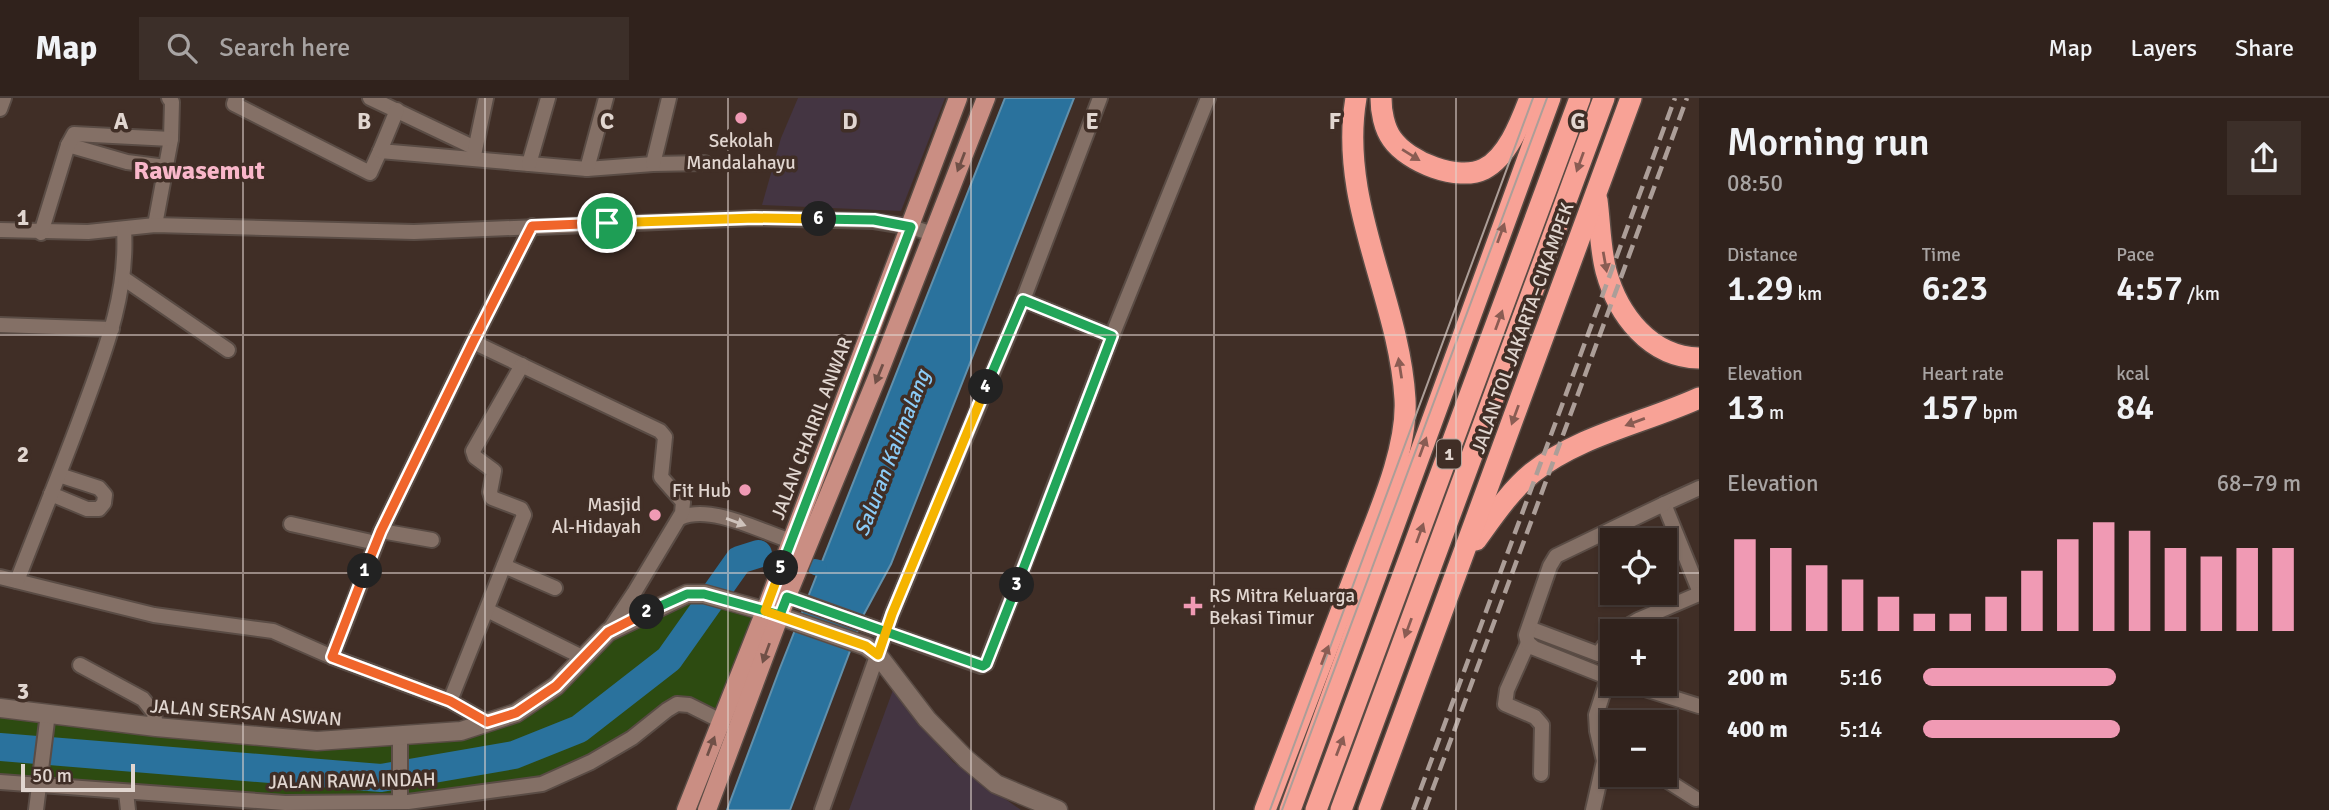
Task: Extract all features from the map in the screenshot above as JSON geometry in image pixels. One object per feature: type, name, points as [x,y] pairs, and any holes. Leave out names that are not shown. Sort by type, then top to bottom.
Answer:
[{"type":"highway","points":[[1265,810],[1379,511],[1403,434],[1405,398],[1396,342],[1359,202],[1353,166],[1353,114],[1356,98]]},
{"type":"highway","points":[[1381,98],[1381,112],[1391,137],[1401,149],[1427,165],[1464,173],[1483,170],[1500,157],[1530,98]]},
{"type":"highway","name":"1","points":[[1290,810],[1550,98]]},
{"type":"highway","name":"1","points":[[1316,810],[1580,98]]},
{"type":"highway","name":"1","points":[[1341,810],[1604,98]]},
{"type":"highway","name":"JALAN TOL JAKARTA–CIKAMPEK","points":[[1368,810],[1631,98]]},
{"type":"highway","points":[[1596,194],[1605,268],[1624,315],[1650,342],[1665,351],[1699,358]]},
{"type":"highway","points":[[1460,562],[1490,520],[1532,473],[1610,432],[1699,398]]},
{"type":"main road","name":"JALAN CHAIRIL ANWAR","points":[[787,597],[791,541],[958,98]]},
{"type":"main road","name":"JALAN CHAIRIL ANWAR","points":[[707,810],[779,615],[876,380],[986,98]]},
{"type":"main road","name":"JALAN CHAIRIL ANWAR","points":[[687,810],[721,721],[779,615]]},
{"type":"street","points":[[0,109],[4,98]]},
{"type":"street","points":[[155,225],[171,139],[172,102],[169,98]]},
{"type":"street","points":[[370,98],[397,110],[474,154]]},
{"type":"street","points":[[474,154],[486,98]]},
{"type":"street","points":[[529,164],[548,98]]},
{"type":"street","points":[[587,169],[606,98]]},
{"type":"street","points":[[653,164],[669,98]]},
{"type":"street","points":[[822,810],[872,651],[885,633],[1023,300],[1100,98]]},
{"type":"street","points":[[787,597],[981,666],[986,664],[1112,336],[1208,98]]},
{"type":"street","points":[[235,101],[370,173],[397,110]]},
{"type":"street","points":[[41,233],[73,135],[78,133],[115,138],[171,139]]},
{"type":"street","points":[[68,145],[127,162],[166,167]]},
{"type":"street","points":[[380,151],[474,154],[529,164],[587,169],[705,163]]},
{"type":"street","points":[[0,230],[41,233],[155,225],[414,232],[755,218],[874,220],[933,234]]},
{"type":"street","points":[[332,657],[378,537],[532,226]]},
{"type":"street","points":[[17,581],[60,475],[112,329],[123,278],[124,229]]},
{"type":"street","points":[[123,278],[228,350]]},
{"type":"street","points":[[1023,300],[1112,336]]},
{"type":"street","points":[[0,325],[112,329]]},
{"type":"street","points":[[473,342],[664,434],[666,445],[661,477],[684,504],[680,518],[608,632]]},
{"type":"street","points":[[450,701],[524,513],[521,509],[492,498],[490,488],[494,471],[475,457],[473,451],[522,365]]},
{"type":"street","points":[[51,494],[91,510],[99,509],[104,503],[105,495],[99,488],[60,475]]},
{"type":"street","points":[[1541,774],[1542,725],[1535,717],[1505,704],[1507,690],[1528,636],[1550,566],[1556,556],[1699,488]]},
{"type":"street","points":[[1640,619],[1699,592],[1664,504]]},
{"type":"street","points":[[680,518],[691,513],[714,514],[791,541]]},
{"type":"street","points":[[291,524],[378,537],[432,540]]},
{"type":"street","points":[[504,566],[555,588]]},
{"type":"street","points":[[0,578],[154,615],[273,631],[332,657],[450,701],[487,722]]},
{"type":"street","points":[[634,593],[657,607]]},
{"type":"street","name":"JALAN SERSAN ASWAN","points":[[0,708],[156,727],[317,741],[400,744],[461,731],[516,713],[556,686],[608,632],[687,594],[704,594],[779,615],[872,651]]},
{"type":"street","points":[[487,610],[582,657]]},
{"type":"street","points":[[1528,636],[1598,654],[1600,651]]},
{"type":"street","points":[[1528,636],[1534,648],[1600,674]]},
{"type":"street","points":[[872,651],[926,719],[966,759],[996,784],[1058,810]]},
{"type":"street","points":[[80,665],[143,699],[154,713],[156,727]]},
{"type":"street","points":[[1600,739],[1596,715],[1603,696]]},
{"type":"street","points":[[1667,696],[1699,706]]},
{"type":"street","name":"JALAN RAWA INDAH","points":[[0,782],[266,806],[347,806],[542,784],[592,762],[632,738],[677,704],[689,705],[721,721]]},
{"type":"street","points":[[36,810],[48,713]]},
{"type":"street","points":[[400,744],[404,800]]},
{"type":"street","points":[[1593,810],[1600,787]]},
{"type":"street","points":[[1677,787],[1696,799]]},
{"type":"street","points":[[127,792],[128,810]]},
{"type":"shaded area","points":[[798,98],[945,98],[901,211],[762,205],[781,138]]},
{"type":"shaded area","points":[[893,690],[953,762],[1021,810],[849,810]]},
{"type":"green space","points":[[687,594],[765,611],[721,721],[686,704],[542,784],[375,803],[0,783],[0,708],[156,727],[400,737],[516,713],[582,657]]},
{"type":"water","name":"Saluran Kalimalang","points":[[1005,98],[1074,98],[891,564],[864,614],[790,810],[727,810],[780,668]]},
{"type":"waterway","points":[[0,747],[381,778],[514,755],[579,729],[669,659],[739,560],[758,554]]},
{"type":"waterway","points":[[815,567],[819,568]]},
{"type":"tram line","points":[[1270,810],[1533,98]]},
{"type":"tram line","points":[[1282,810],[1547,98]]},
{"type":"railway","points":[[1413,810],[1675,98]]},
{"type":"railway","points":[[1425,810],[1687,98]]},
{"type":"place","name":"Sekolah Mandalahayu","points":[[741,118]]},
{"type":"place","name":"Fit Hub","points":[[745,490]]},
{"type":"place","name":"Masjid Al-Hidayah","points":[[655,515]]},
{"type":"place","name":"RS Mitra Keluarga Bekasi Timur","points":[[1193,606]]},
{"type":"district","name":"Rawasemut","points":[[199,170]]},
{"type":"route","points":[[607,223],[532,226],[381,531],[332,657],[450,701],[487,722],[516,713],[556,686],[608,632],[687,594],[704,594],[746,607],[765,611],[780,615],[787,597],[885,633],[985,666],[1112,336],[1023,300],[892,614],[885,633],[878,655],[866,646],[765,611],[911,227],[874,220],[770,218],[607,223]]}]
